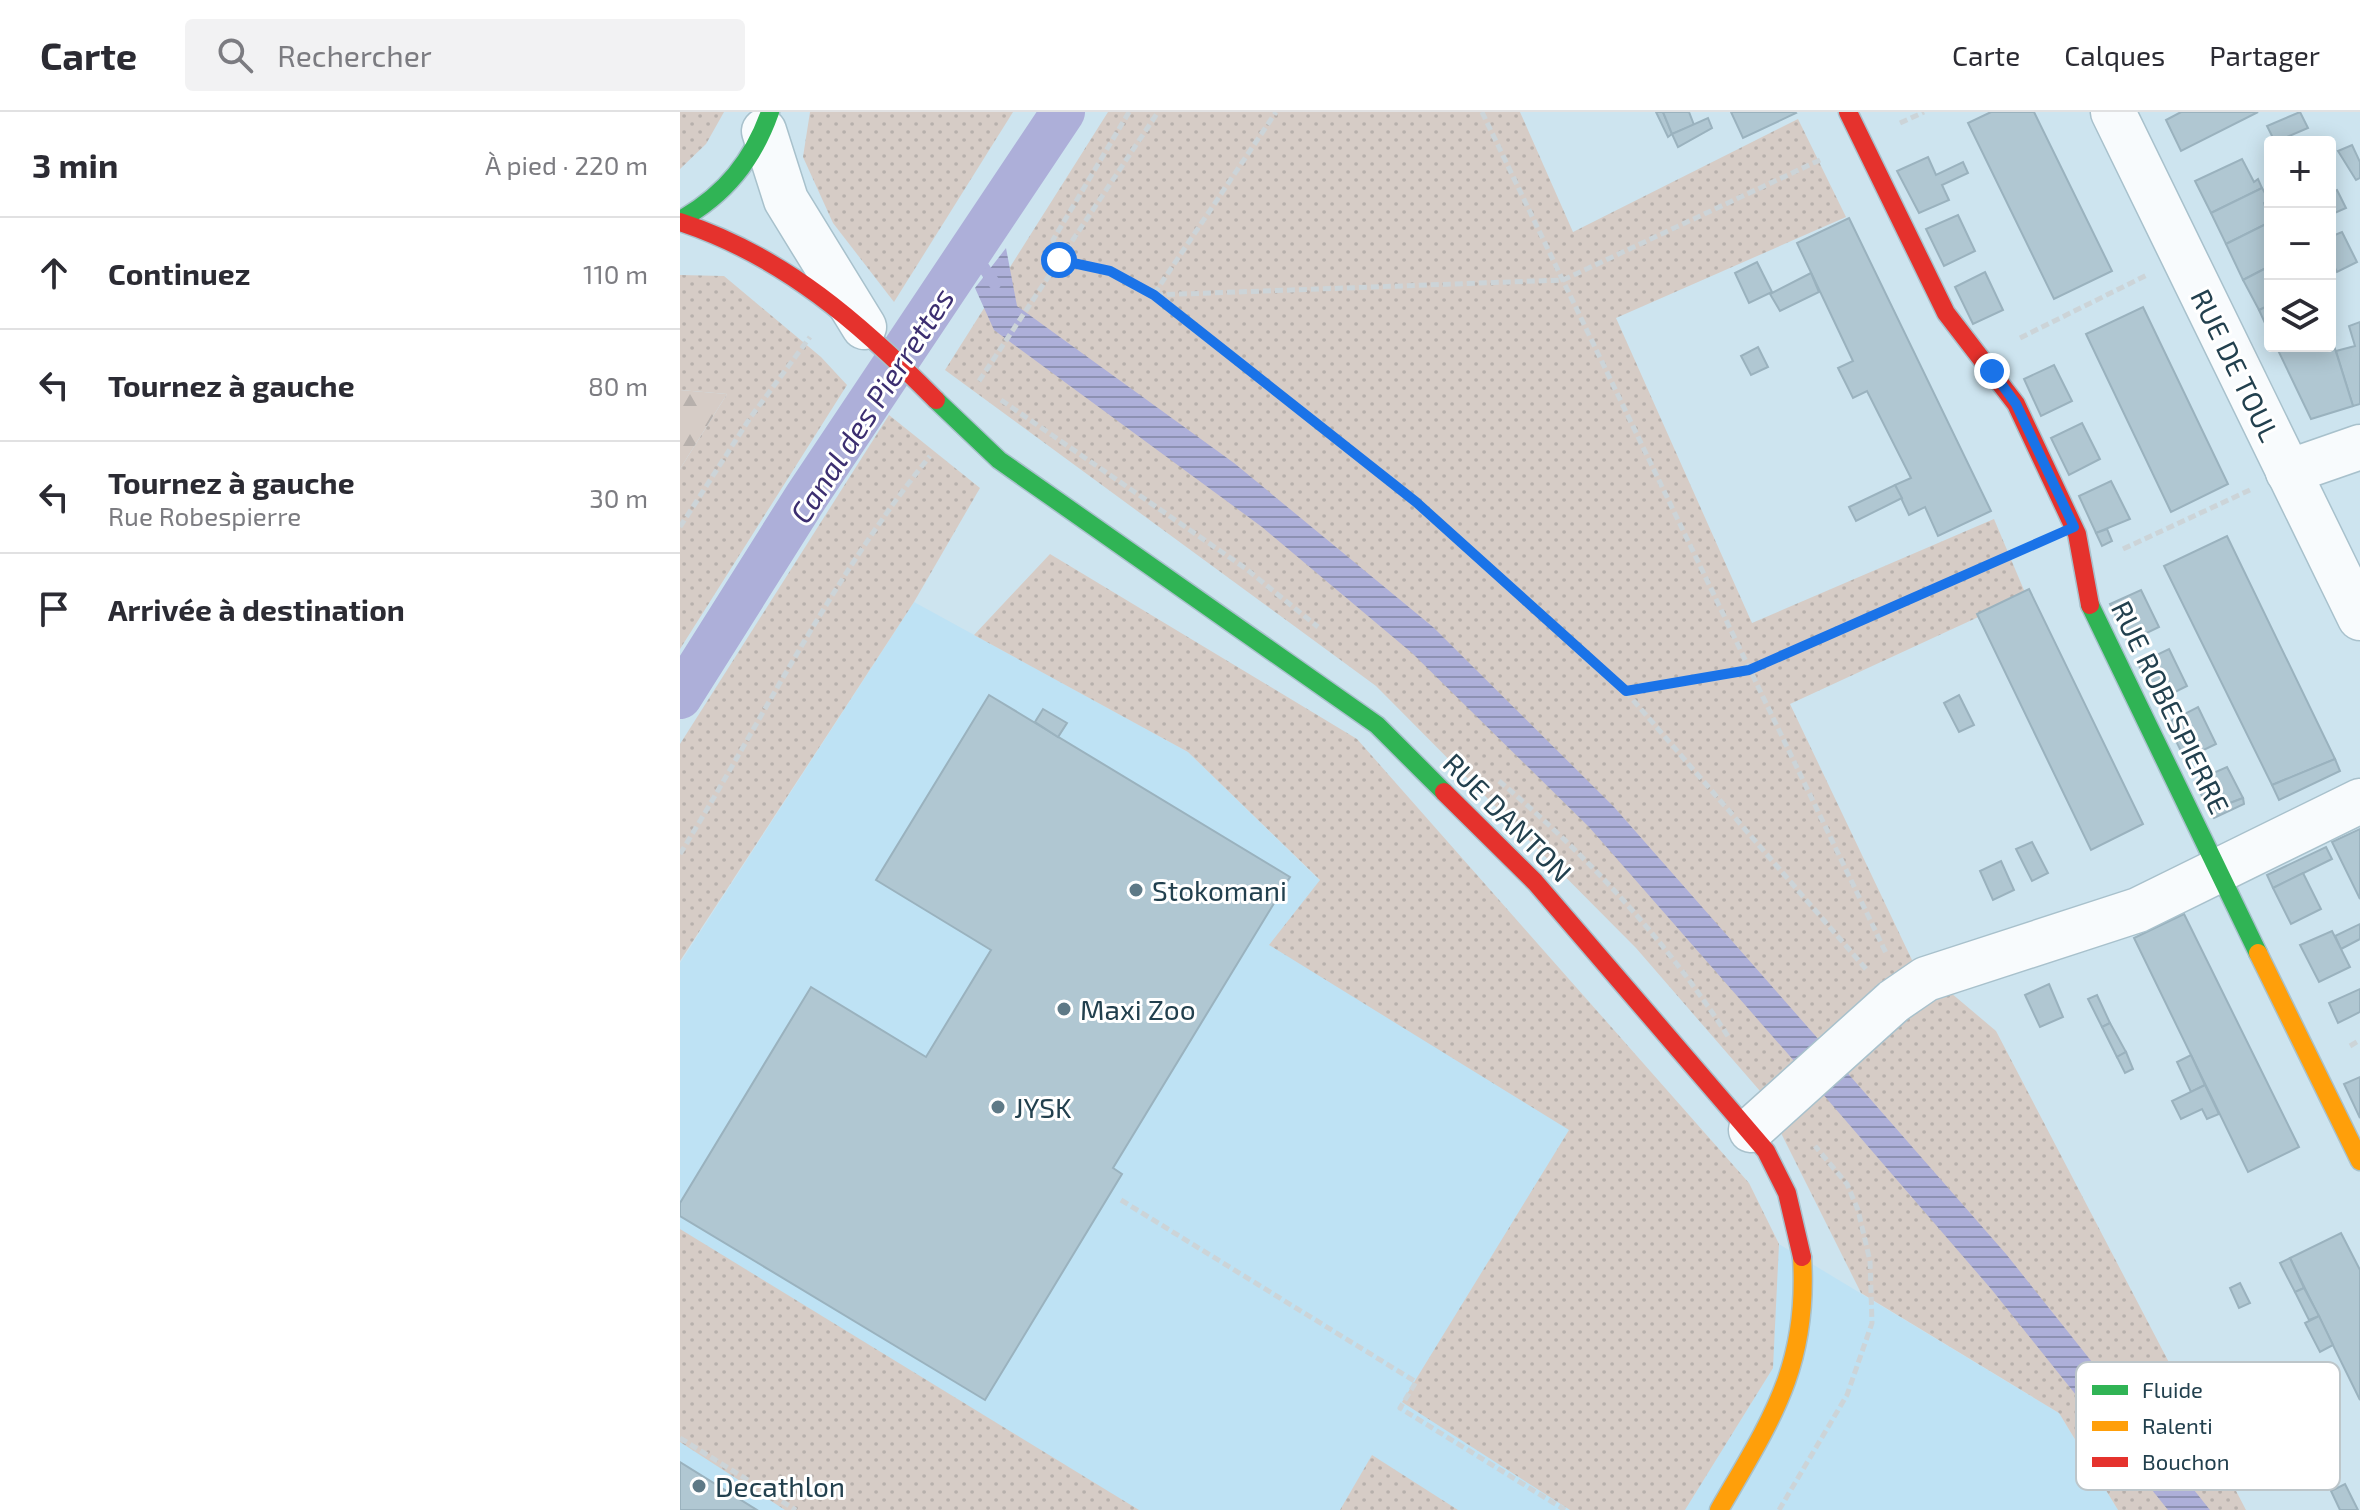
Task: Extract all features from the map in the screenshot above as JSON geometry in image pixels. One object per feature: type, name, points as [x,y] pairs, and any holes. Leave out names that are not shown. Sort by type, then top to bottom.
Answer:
[{"type":"street","name":"RUE ROBESPIERRE","points":[[1848,112],[1946,313],[1959,335],[2007,388],[2016,404],[2074,527],[2086,596],[2102,636],[2360,1161]]},
{"type":"street","name":"RUE DE TOUL","points":[[2113,112],[2360,618]]},
{"type":"street","points":[[680,221],[713,200],[736,177],[767,122]]},
{"type":"street","points":[[767,122],[786,200],[866,329]]},
{"type":"street","name":"RUE DANTON","points":[[680,221],[739,244],[866,329],[955,421],[999,460],[1377,725],[1535,882],[1751,1130],[1766,1151],[1787,1193],[1801,1244],[1805,1302],[1796,1359],[1787,1386],[1765,1434],[1719,1510]]},
{"type":"street","points":[[2288,472],[2360,447]]},
{"type":"street","points":[[1751,1130],[1899,996],[1957,966],[2138,910],[2360,801]]},
{"type":"path","points":[[1059,260],[1053,240],[1129,112]]},
{"type":"path","points":[[680,854],[784,672],[900,494],[955,421],[1158,112]]},
{"type":"path","points":[[1154,295],[1276,112]]},
{"type":"path","points":[[1482,112],[1749,670],[1899,996]]},
{"type":"path","points":[[1154,295],[1563,280],[1862,140]]},
{"type":"path","points":[[1979,358],[2184,257]]},
{"type":"path","points":[[1059,260],[1110,271],[1154,295],[1416,502],[1626,691],[1899,996]]},
{"type":"path","points":[[680,527],[750,418],[818,326]]},
{"type":"path","points":[[2082,568],[2288,472]]},
{"type":"path","points":[[1626,691],[1749,670],[2074,527]]},
{"type":"path","points":[[1121,1200],[1416,1382],[1400,1408],[1565,1510]]},
{"type":"path","points":[[680,1438],[796,1510]]},
{"type":"shaded area","points":[[1006,248],[1017,306],[1234,463],[1433,627],[1614,807],[1820,1041],[1795,1062],[1589,827],[1412,653],[1262,527],[994,330],[975,288]]},
{"type":"shaded area","points":[[914,602],[1188,752],[1552,1107],[2059,1413],[2076,1441],[2076,1490],[2106,1490],[2118,1510],[680,1510],[680,963]]},
{"type":"shaded area","points":[[1844,1069],[2006,1254],[2092,1362],[2076,1362],[2076,1395],[1992,1290],[1815,1085]]},
{"type":"shaded area","points":[[2152,1490],[2194,1490],[2210,1510],[2168,1510]]},
{"type":"green space","points":[[680,112],[724,112],[706,144],[680,169]]},
{"type":"green space","points":[[810,112],[1013,112],[894,302],[833,223],[803,157]]},
{"type":"green space","points":[[1108,112],[1520,112],[1573,232],[1798,119],[1846,217],[1616,318],[1752,623],[1994,519],[2026,595],[1790,704],[1912,960],[1996,1031],[2169,1362],[2076,1362],[2076,1441],[2059,1413],[1861,1293],[1760,1091],[1636,948],[1376,686],[945,370]]},
{"type":"green space","points":[[680,275],[724,276],[821,357],[847,385],[680,649],[680,469],[727,394],[680,390]]},
{"type":"green space","points":[[680,390],[727,394],[680,469]]},
{"type":"green space","points":[[889,415],[980,488],[914,602],[680,961],[680,744]]},
{"type":"green space","points":[[1050,554],[1357,739],[1749,1183],[1779,1244],[1773,1368],[1685,1510],[1570,1510],[1402,1402],[1569,1130],[1269,945],[1320,880],[1188,752],[974,635]]},
{"type":"green space","points":[[680,1229],[1139,1510],[785,1510],[680,1442]]},
{"type":"green space","points":[[1372,1455],[1458,1510],[1340,1510]]},
{"type":"green space","points":[[2106,1490],[2236,1490],[2246,1510],[2118,1510]]},
{"type":"building","points":[[1656,112],[1663,112],[1672,134],[1668,137]]},
{"type":"building","points":[[1663,112],[1689,112],[1694,125],[1672,134]]},
{"type":"building","points":[[1731,112],[1795,112],[1796,113],[1743,138]]},
{"type":"building","points":[[1991,112],[2034,112],[2112,271],[2054,299],[1968,123]]},
{"type":"building","points":[[2181,112],[2258,112],[2181,151],[2166,120]]},
{"type":"building","points":[[2300,112],[2308,128],[2289,136],[2272,136],[2267,126]]},
{"type":"building","points":[[1708,118],[1712,128],[1678,147],[1672,134]]},
{"type":"building","points":[[2352,145],[2360,162],[2360,178],[2356,180],[2338,151]]},
{"type":"building","points":[[1928,157],[1936,175],[1963,162],[1968,173],[1942,185],[1949,200],[1919,213],[1897,171]]},
{"type":"building","points":[[2242,159],[2254,182],[2258,179],[2262,188],[2211,213],[2195,181]]},
{"type":"building","points":[[2262,188],[2264,191],[2264,225],[2226,244],[2211,213]]},
{"type":"building","points":[[2336,190],[2346,208],[2336,212],[2336,208]]},
{"type":"building","points":[[1958,215],[1975,251],[1944,266],[1926,229]]},
{"type":"building","points":[[1849,218],[1991,511],[1938,536],[1925,507],[1909,515],[1895,485],[1911,478],[1867,391],[1853,398],[1838,368],[1853,361],[1797,243]]},
{"type":"building","points":[[2264,225],[2264,269],[2243,280],[2226,244]]},
{"type":"building","points":[[2342,232],[2357,262],[2337,272],[2336,270],[2336,234]]},
{"type":"building","points":[[1757,262],[1772,292],[1749,303],[1735,273]]},
{"type":"building","points":[[2264,269],[2264,308],[2259,310],[2243,280]]},
{"type":"building","points":[[1985,272],[2003,310],[1973,324],[1955,287]]},
{"type":"building","points":[[1811,273],[1819,292],[1780,311],[1770,294]]},
{"type":"building","points":[[2143,307],[2228,484],[2171,512],[2086,334]]},
{"type":"building","points":[[2360,322],[2360,404],[2353,406],[2336,351],[2355,346],[2349,326]]},
{"type":"building","points":[[1758,347],[1768,367],[1751,375],[1741,356]]},
{"type":"building","points":[[2279,352],[2336,352],[2353,406],[2311,419]]},
{"type":"building","points":[[2054,365],[2072,401],[2041,416],[2024,379]]},
{"type":"building","points":[[2082,423],[2100,459],[2069,475],[2051,438]]},
{"type":"building","points":[[2111,481],[2130,519],[2096,533],[2079,496]]},
{"type":"building","points":[[1895,485],[1902,498],[1856,521],[1849,507]]},
{"type":"building","points":[[2107,529],[2112,541],[2102,546],[2096,533]]},
{"type":"building","points":[[2227,536],[2335,759],[2272,785],[2164,566]]},
{"type":"building","points":[[2029,589],[2143,824],[2091,850],[1977,614]]},
{"type":"building","points":[[2141,590],[2159,627],[2128,642],[2110,604]]},
{"type":"building","points":[[2169,649],[2187,686],[2157,701],[2138,664]]},
{"type":"building","points":[[989,695],[1290,877],[1113,1168],[1122,1174],[985,1400],[680,1216],[680,1203],[811,987],[926,1057],[991,950],[876,880]]},
{"type":"building","points":[[1959,695],[1974,725],[1959,732],[1944,703]]},
{"type":"building","points":[[2198,707],[2216,744],[2185,759],[2167,723]]},
{"type":"building","points":[[1043,709],[1067,723],[1058,737],[1035,722]]},
{"type":"building","points":[[2335,759],[2340,771],[2279,800],[2272,785]]},
{"type":"building","points":[[2227,767],[2243,798],[2209,811],[2195,781]]},
{"type":"building","points":[[2243,798],[2244,804],[2214,818],[2209,811]]},
{"type":"building","points":[[2360,829],[2360,899],[2332,842]]},
{"type":"building","points":[[2032,842],[2048,873],[2032,881],[2016,849]]},
{"type":"building","points":[[2326,847],[2332,859],[2273,888],[2267,875]]},
{"type":"building","points":[[2001,861],[2014,890],[1993,900],[1980,871]]},
{"type":"building","points":[[2303,873],[2321,909],[2291,924],[2273,888]]},
{"type":"building","points":[[2184,914],[2299,1147],[2248,1172],[2134,938]]},
{"type":"building","points":[[2360,924],[2360,939],[2341,949],[2335,936]]},
{"type":"building","points":[[2332,931],[2350,967],[2319,982],[2300,945]]},
{"type":"building","points":[[2049,984],[2063,1017],[2040,1027],[2025,995]]},
{"type":"building","points":[[2360,989],[2360,1012],[2338,1023],[2329,1003]]},
{"type":"building","points":[[2097,995],[2110,1023],[2102,1027],[2088,999]]},
{"type":"building","points":[[2110,1023],[2126,1052],[2117,1057],[2102,1027]]},
{"type":"building","points":[[2126,1052],[2133,1069],[2125,1073],[2117,1057]]},
{"type":"building","points":[[2191,1055],[2205,1085],[2191,1092],[2177,1062]]},
{"type":"building","points":[[2360,1077],[2360,1118],[2344,1084]]},
{"type":"building","points":[[2205,1085],[2219,1114],[2207,1119],[2202,1109],[2181,1119],[2172,1101]]},
{"type":"building","points":[[2341,1233],[2360,1270],[2360,1400],[2290,1258]]},
{"type":"building","points":[[2290,1258],[2304,1288],[2295,1292],[2280,1263]]},
{"type":"building","points":[[2240,1283],[2250,1303],[2239,1308],[2230,1288]]},
{"type":"building","points":[[2304,1288],[2319,1316],[2309,1320],[2295,1292]]},
{"type":"building","points":[[2319,1316],[2333,1345],[2320,1352],[2305,1323]]},
{"type":"building","name":"Decathlon","points":[[680,1462],[757,1510],[680,1510]]},
{"type":"building","points":[[2345,1484],[2358,1510],[2340,1510],[2331,1491],[2340,1490]]},
{"type":"waterway","name":"Canal des Pierrettes","points":[[680,697],[806,497],[1063,112]]},
{"type":"waterway","points":[[971,249],[995,284]]},
{"type":"traffic: fast","points":[[680,220],[711,199],[736,175],[755,146],[770,112]]},
{"type":"traffic: fast","points":[[936,400],[999,460],[1377,725],[1444,792]]},
{"type":"traffic: fast","points":[[2090,605],[2258,953]]},
{"type":"traffic: slow","points":[[2258,953],[2360,1161]]},
{"type":"traffic: slow","points":[[1719,1510],[1770,1419],[1793,1361],[1803,1295],[1802,1257]]},
{"type":"traffic: jam","points":[[1848,112],[1946,313],[2016,404],[2077,534],[2090,605]]},
{"type":"traffic: jam","points":[[680,222],[753,253],[819,295],[879,345],[936,400]]},
{"type":"traffic: jam","points":[[1444,792],[1535,882],[1766,1151],[1787,1193],[1802,1257]]},
{"type":"place","name":"Stokomani","points":[[1136,890]]},
{"type":"place","name":"Maxi Zoo","points":[[1064,1009]]},
{"type":"place","name":"JYSK","points":[[998,1107]]},
{"type":"place","name":"Decathlon","points":[[699,1486]]},
{"type":"route","points":[[1059,260],[1110,271],[1154,295],[1416,502],[1626,691],[1749,670],[2074,527],[2016,404],[1992,371]]}]
